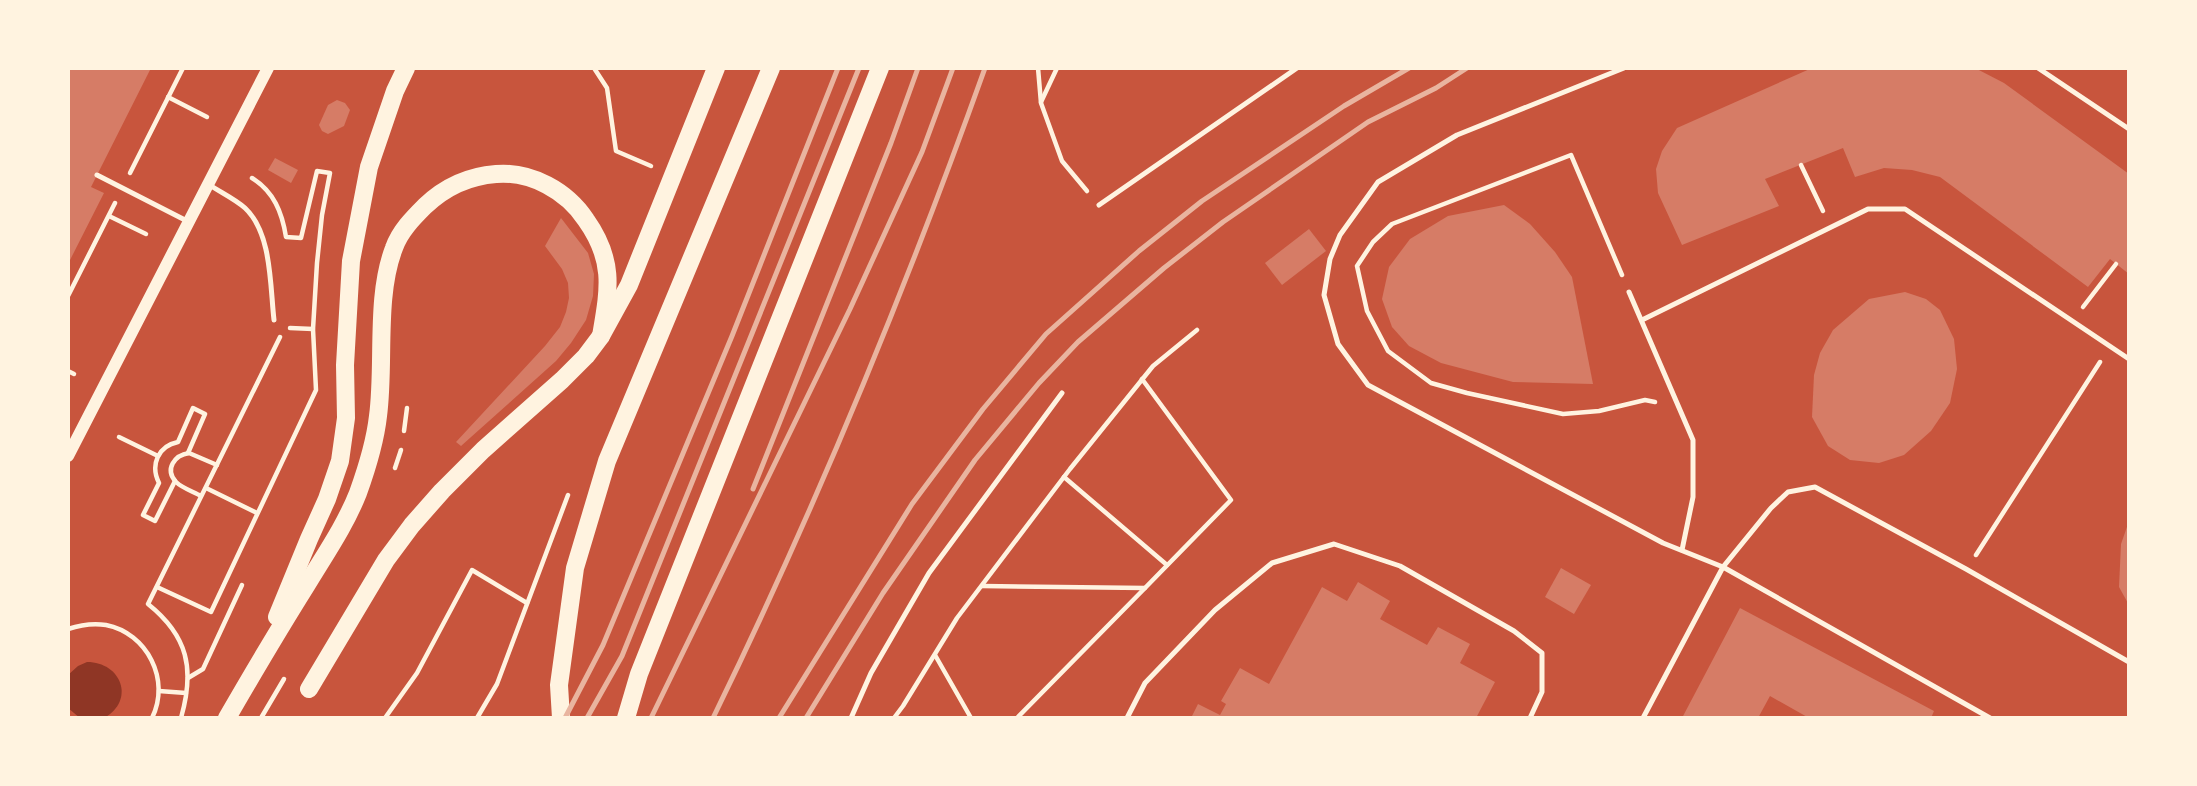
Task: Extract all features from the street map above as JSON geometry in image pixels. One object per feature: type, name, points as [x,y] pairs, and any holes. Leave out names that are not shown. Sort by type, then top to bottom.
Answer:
[{"type":"main road","points":[[259,663],[340,461],[346,418],[345,365],[351,261],[369,167],[405,68]]},
{"type":"main road","points":[[309,689],[386,560],[412,525],[482,450],[586,356],[601,336],[629,285],[716,68]]},
{"type":"main road","points":[[561,718],[559,685],[575,568],[607,461],[771,68]]},
{"type":"main road","points":[[626,718],[639,674],[880,68]]},
{"type":"main road","points":[[227,718],[353,506],[364,476],[378,416],[385,285],[394,247],[408,223],[433,198],[457,183],[480,175],[505,173],[537,180],[561,193],[590,224],[598,236],[606,258],[608,291],[601,336]]},
{"type":"street","points":[[68,456],[268,68]]},
{"type":"lane","points":[[1099,205],[1297,68]]},
{"type":"lane","points":[[1625,68],[1457,135],[1378,182],[1340,235],[1330,259],[1324,295],[1338,344],[1367,385],[1663,543],[1723,567],[1990,718]]},
{"type":"lane","points":[[2038,68],[2129,129]]},
{"type":"lane","points":[[97,175],[188,222]]},
{"type":"lane","points":[[208,184],[245,208],[257,223],[265,241],[274,320]]},
{"type":"lane","points":[[1642,320],[1868,209],[1905,209],[2129,359]]},
{"type":"lane","points":[[1629,292],[1693,440],[1693,497],[1682,550]]},
{"type":"lane","points":[[851,718],[871,673],[929,573],[1062,393]]},
{"type":"lane","points":[[1643,718],[1723,567],[1788,492],[1815,487],[2129,662]]},
{"type":"lane","points":[[1127,718],[1145,683],[1215,610],[1272,563],[1334,544],[1399,566],[1514,631],[1542,653],[1542,692],[1531,718]]},
{"type":"path","points":[[594,68],[607,88],[616,151],[655,167]]},
{"type":"path","points":[[1038,68],[1041,103],[1062,161],[1099,205]]},
{"type":"path","points":[[1041,103],[1057,68]]},
{"type":"path","points":[[168,97],[206,117]]},
{"type":"path","points":[[1629,292],[1571,155],[1392,224],[1373,242],[1357,266],[1367,311],[1388,351],[1431,383],[1467,394],[1563,414],[1599,411],[1645,400],[1679,406]]},
{"type":"path","points":[[1801,164],[1830,227]]},
{"type":"path","points":[[157,587],[211,612],[316,390],[313,329],[319,236],[330,173],[317,171],[301,238],[286,237],[283,216],[276,201],[264,185],[252,178]]},
{"type":"path","points":[[109,215],[146,234]]},
{"type":"path","points":[[2072,321],[2116,264]]},
{"type":"path","points":[[180,718],[188,678],[187,655],[181,640],[166,620],[148,604],[284,328],[313,329]]},
{"type":"path","points":[[894,718],[957,618],[1064,477],[1153,366],[1197,330]]},
{"type":"path","points":[[1986,540],[2110,347]]},
{"type":"path","points":[[68,371],[74,374]]},
{"type":"path","points":[[1017,718],[1231,500],[1142,379]]},
{"type":"path","points":[[175,481],[155,521],[143,514],[159,483],[155,476],[158,456],[164,449],[178,442],[193,408],[205,414],[188,453]]},
{"type":"path","points":[[119,437],[158,456]]},
{"type":"path","points":[[201,496],[175,481],[172,475],[173,462],[177,457],[188,453],[217,465]]},
{"type":"path","points":[[1064,477],[1167,565]]},
{"type":"path","points":[[206,488],[257,513]]},
{"type":"path","points":[[477,718],[497,684],[541,563]]},
{"type":"path","points":[[385,718],[417,673],[472,570],[527,603]]},
{"type":"path","points":[[188,678],[203,669],[242,585]]},
{"type":"path","points":[[982,586],[1145,588]]},
{"type":"path","points":[[68,629],[87,624],[106,625],[123,631],[138,642],[150,656],[157,673],[159,691],[152,718]]},
{"type":"path","points":[[935,655],[971,718]]},
{"type":"path","points":[[159,691],[186,693]]},
{"type":"path","points":[[261,718],[277,692]]},
{"type":"shaded area","points":[[87,662],[108,668],[120,683],[120,702],[104,718],[80,718],[68,708],[68,675]]},
{"type":"building","points":[[68,68],[151,68],[91,187],[104,193],[68,264]]},
{"type":"building","points":[[1812,68],[1975,68],[2004,83],[2129,174],[2129,274],[2110,259],[2088,287],[1940,177],[1912,170],[1884,168],[1855,177],[1843,148],[1765,179],[1779,206],[1682,245],[1658,193],[1656,169],[1662,151],[1677,128]]},
{"type":"building","points":[[337,100],[345,103],[350,110],[344,126],[328,134],[322,131],[319,125],[328,105]]},
{"type":"building","points":[[275,158],[298,170],[291,183],[268,170]]},
{"type":"building","points":[[1504,205],[1530,224],[1555,252],[1572,277],[1593,384],[1513,382],[1441,363],[1409,346],[1392,327],[1382,299],[1389,267],[1410,239],[1448,216]]},
{"type":"building","points":[[561,218],[588,253],[594,274],[593,296],[586,320],[556,361],[461,446],[456,442],[560,327],[569,298],[568,283],[562,269],[545,246]]},
{"type":"building","points":[[1309,229],[1326,251],[1282,285],[1265,263]]},
{"type":"building","points":[[1905,292],[1926,299],[1940,310],[1954,339],[1957,369],[1950,403],[1931,431],[1904,455],[1879,463],[1850,460],[1828,446],[1812,417],[1814,375],[1820,353],[1833,330],[1869,299]]},
{"type":"building","points":[[2128,524],[2129,605],[2119,587],[2121,544]]},
{"type":"building","points":[[1561,568],[1591,585],[1574,614],[1545,597]]},
{"type":"building","points":[[1358,582],[1390,601],[1380,619],[1427,645],[1438,627],[1470,644],[1460,663],[1495,682],[1476,718],[1191,718],[1198,704],[1220,715],[1226,704],[1221,701],[1240,668],[1269,684],[1322,587],[1347,601]]},
{"type":"building","points":[[1740,608],[1934,711],[1931,718],[1809,718],[1770,696],[1758,718],[1682,718]]},
{"type":"railway","points":[[565,718],[603,645],[732,336],[838,68]]},
{"type":"railway","points":[[587,718],[622,656],[859,68]]},
{"type":"railway","points":[[753,489],[891,143],[918,68]]},
{"type":"railway","points":[[651,718],[850,309],[922,152],[953,68]]},
{"type":"railway","points":[[713,718],[788,558],[858,397],[924,233],[985,68]]},
{"type":"railway","points":[[779,718],[912,504],[983,409],[1046,334],[1139,251],[1202,201],[1344,106],[1409,68]]},
{"type":"railway","points":[[806,718],[883,593],[975,460],[1039,383],[1078,342],[1164,268],[1223,222],[1368,122],[1436,88],[1467,68]]}]
